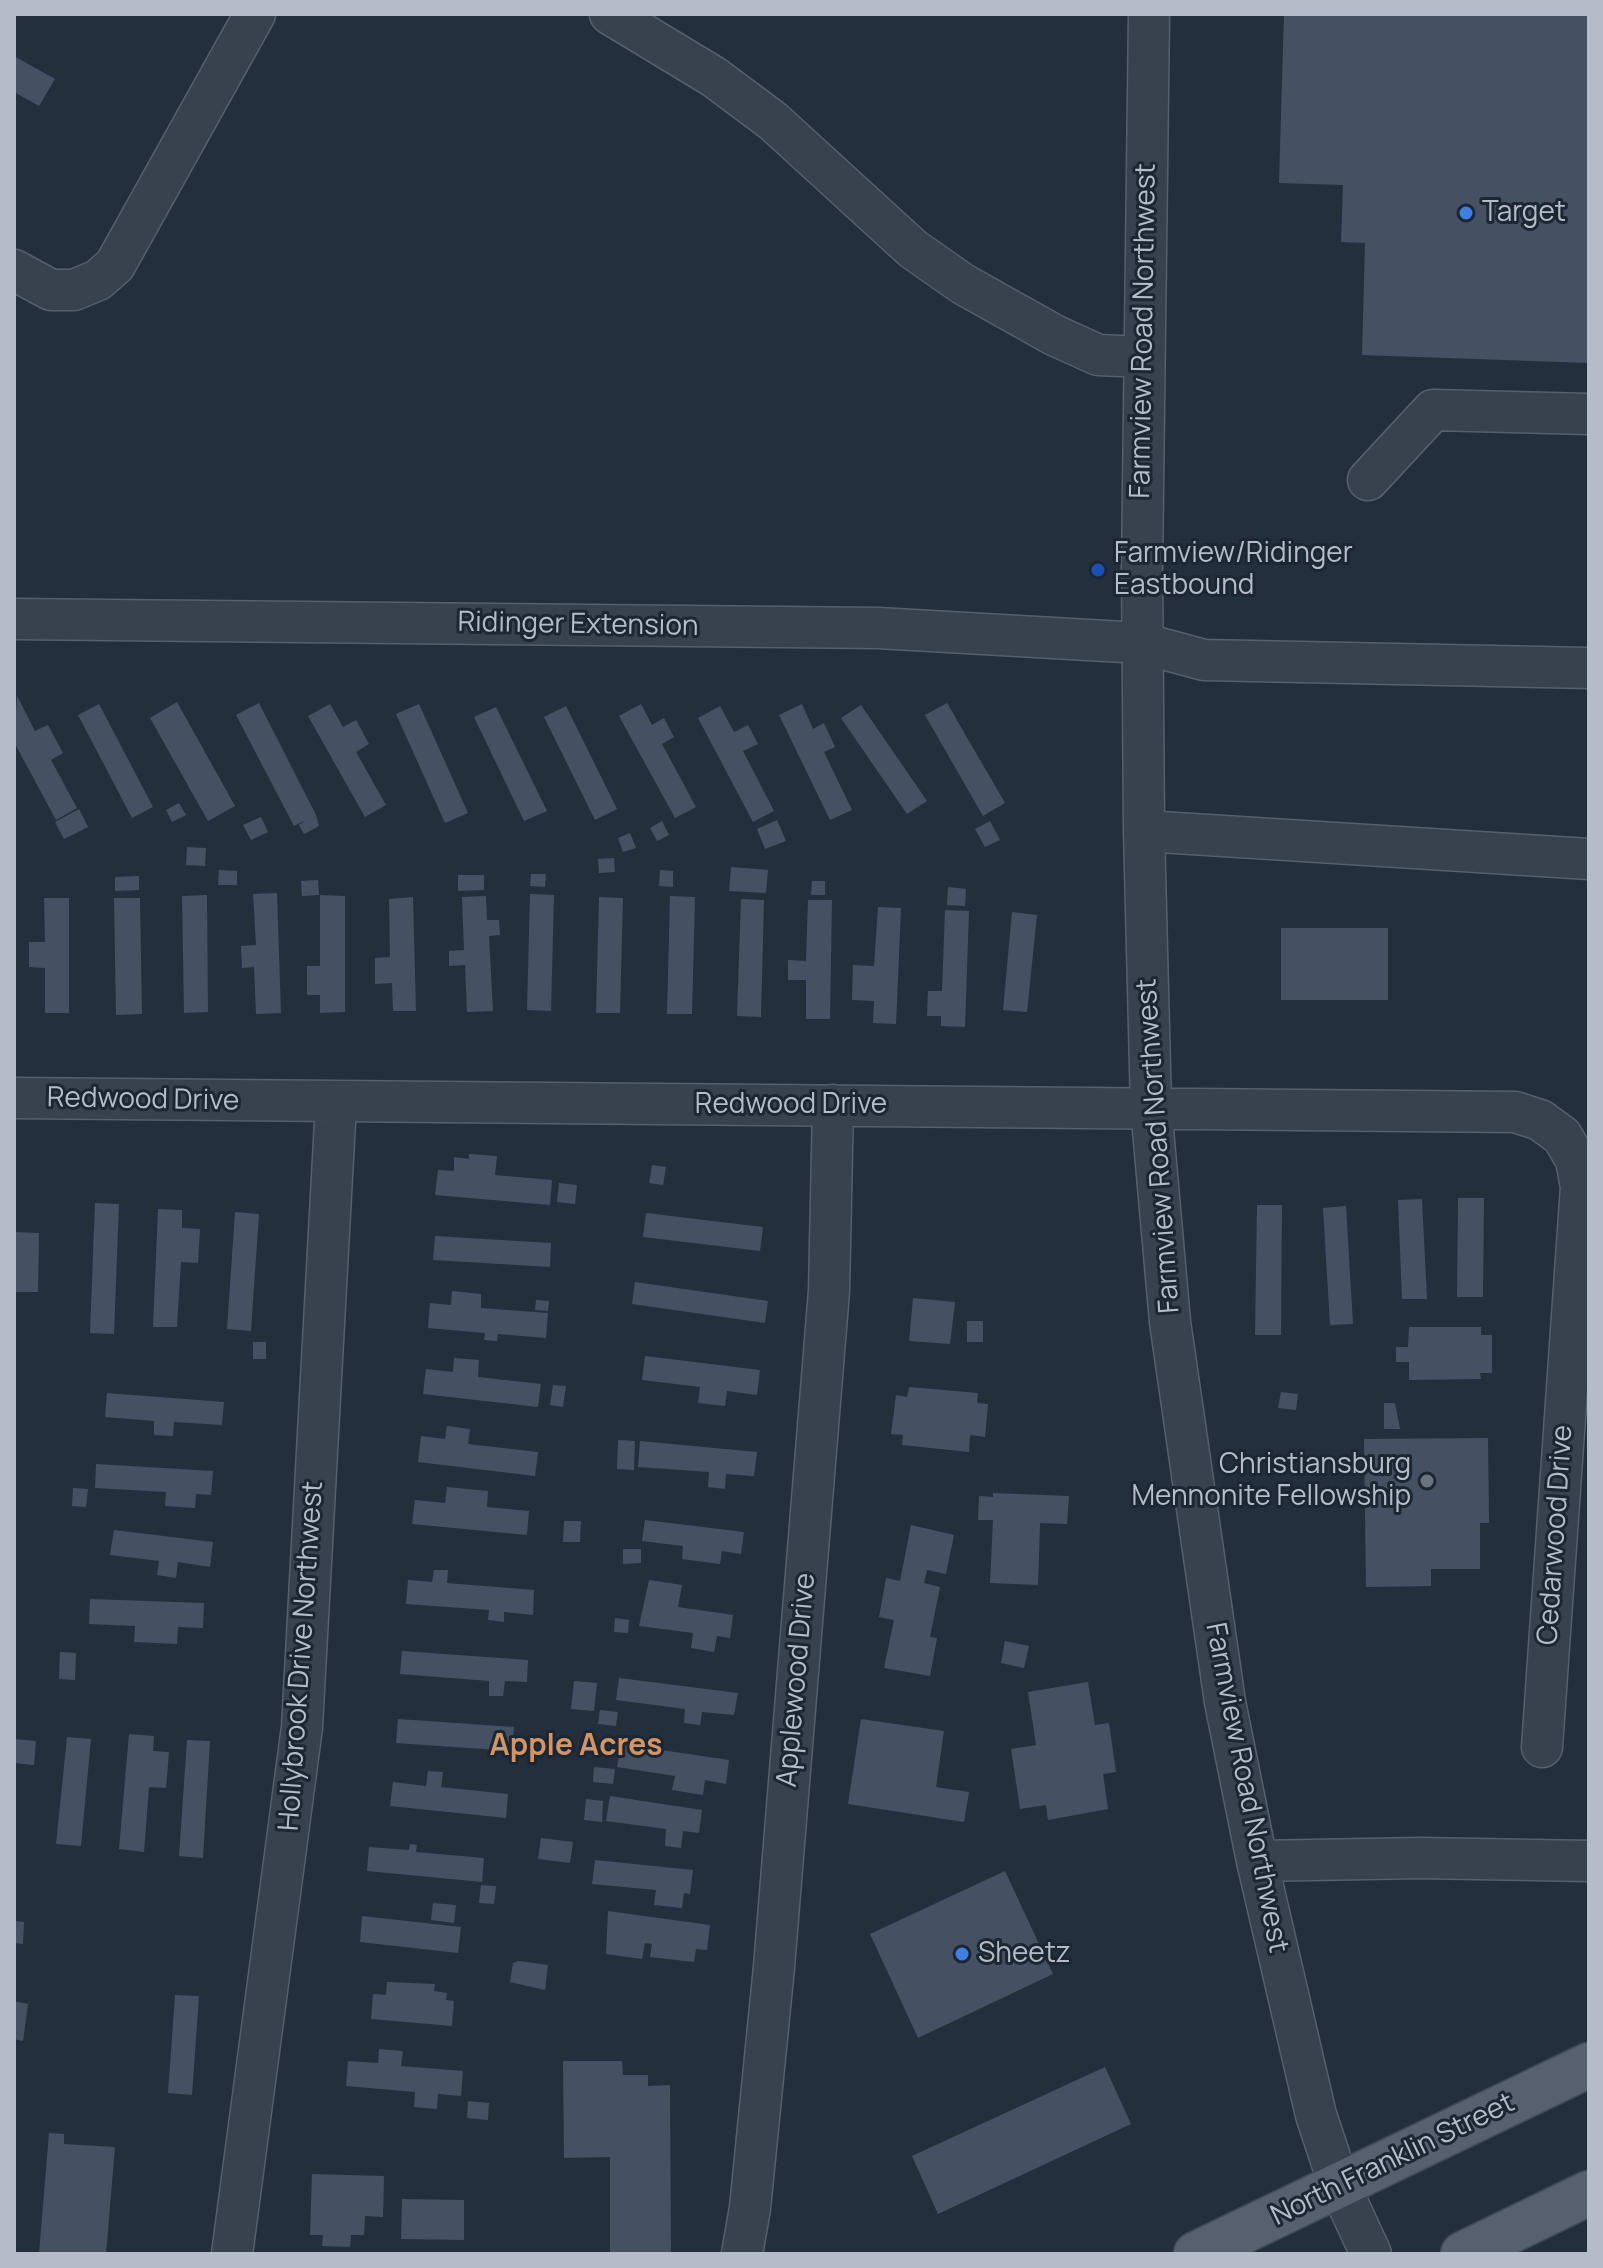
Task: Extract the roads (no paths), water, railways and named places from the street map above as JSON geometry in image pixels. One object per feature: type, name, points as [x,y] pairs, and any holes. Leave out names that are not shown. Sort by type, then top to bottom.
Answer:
[{"type":"main road","name":"North Franklin Street","points":[[1196,2254],[1589,2065]]},
{"type":"main road","points":[[1463,2254],[1589,2193]]},
{"type":"street","points":[[14,270],[51,290],[74,290],[98,280],[115,265],[255,14]]},
{"type":"street","points":[[610,14],[714,77],[773,121],[913,249],[963,284],[1032,324],[1098,355],[1143,357]]},
{"type":"street","name":"Farmview Road Northwest","points":[[1149,14],[1141,643],[1144,831],[1151,1107],[1170,1322],[1225,1702],[1257,1861],[1316,2115],[1340,2187],[1371,2254]]},
{"type":"street","points":[[1368,480],[1433,410],[1589,414]]},
{"type":"street","name":"Ridinger Extension","points":[[14,619],[878,628],[1141,643],[1204,660],[1589,668]]},
{"type":"street","points":[[1144,831],[1589,859]]},
{"type":"street","name":"Redwood Drive","points":[[14,1098],[1515,1112],[1540,1120],[1562,1136]]},
{"type":"street","name":"Hollybrook Drive Northwest","points":[[232,2254],[302,1727],[336,1103]]},
{"type":"street","name":"Applewood Drive","points":[[742,2254],[750,2208],[774,1967],[828,1307],[833,1105]]},
{"type":"street","name":"Cedarwood Drive","points":[[1542,1747],[1581,1187],[1576,1160],[1562,1136]]},
{"type":"street","points":[[1257,1861],[1420,1858],[1589,1861]]},
{"type":"place","name":"Target","points":[[1466,213]]},
{"type":"place","name":"Farmview/Ridinger Eastbound","points":[[1098,570]]},
{"type":"place","name":"Christiansburg Mennonite Fellowship","points":[[1427,1481]]},
{"type":"place","name":"Sheetz","points":[[962,1954]]},
{"type":"district","name":"Apple Acres","points":[[576,1747]]}]
